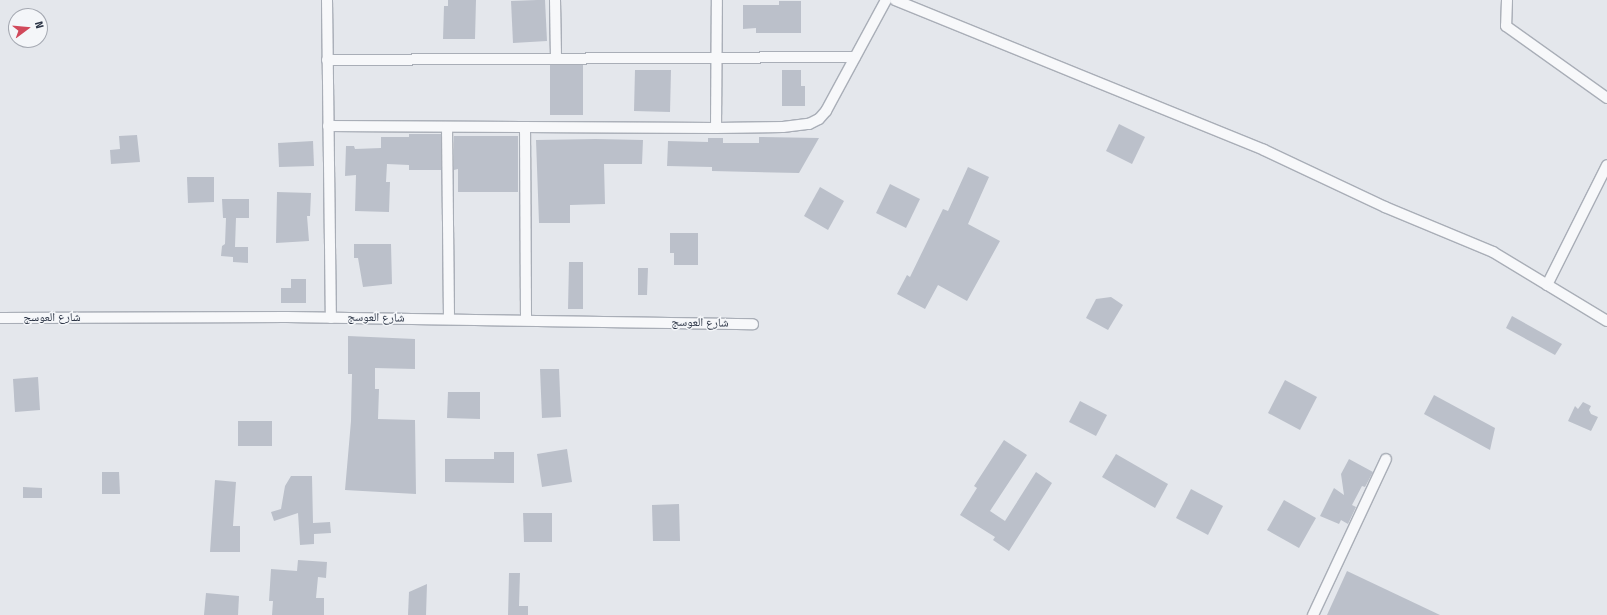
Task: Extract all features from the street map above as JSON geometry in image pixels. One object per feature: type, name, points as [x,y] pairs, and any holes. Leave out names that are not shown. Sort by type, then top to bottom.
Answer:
[{"type":"street","points":[[327,0],[331,318]]},
{"type":"street","points":[[555,0],[556,59]]},
{"type":"street","points":[[716,128],[717,0]]},
{"type":"street","points":[[328,126],[783,128],[809,124],[819,119],[826,111],[886,0]]},
{"type":"street","points":[[895,0],[1264,150],[1385,207],[1493,252],[1607,321]]},
{"type":"street","points":[[1507,0],[1506,26],[1607,98]]},
{"type":"street","points":[[327,60],[855,57]]},
{"type":"street","points":[[447,126],[449,320]]},
{"type":"street","points":[[525,127],[526,320]]},
{"type":"street","points":[[1547,286],[1607,165]]},
{"type":"street","name":"شارع العوسج","points":[[0,318],[331,318],[753,324]]},
{"type":"street","points":[[1313,615],[1386,459]]},
{"type":"building","points":[[448,0],[476,0],[475,39],[443,39],[444,6],[448,6]]},
{"type":"building","points":[[545,0],[547,41],[513,43],[511,1]]},
{"type":"building","points":[[779,1],[801,1],[801,33],[756,33],[756,28],[743,29],[743,5],[779,5]]},
{"type":"building","points":[[550,65],[583,65],[583,115],[550,115]]},
{"type":"building","points":[[635,70],[671,70],[670,112],[634,111]]},
{"type":"building","points":[[782,70],[801,70],[801,86],[805,86],[805,106],[782,106]]},
{"type":"building","points":[[1119,124],[1145,137],[1132,164],[1106,151]]},
{"type":"building","points":[[409,134],[441,134],[441,170],[409,170],[409,165],[387,164],[386,182],[390,182],[389,212],[355,211],[356,175],[345,176],[346,146],[354,146],[355,149],[381,148],[381,137],[409,137]]},
{"type":"building","points":[[137,135],[140,162],[111,164],[110,150],[120,149],[119,136]]},
{"type":"building","points":[[454,136],[518,136],[518,192],[458,192],[458,169],[454,170]]},
{"type":"building","points":[[759,137],[819,138],[799,173],[712,171],[712,167],[667,166],[668,141],[708,142],[708,138],[723,138],[723,143],[759,143]]},
{"type":"building","points":[[536,140],[643,140],[642,164],[604,164],[605,204],[570,205],[570,223],[539,223]]},
{"type":"building","points":[[313,141],[314,166],[279,167],[278,143]]},
{"type":"building","points":[[968,167],[989,177],[968,224],[1000,241],[967,301],[938,285],[925,309],[897,294],[907,275],[910,277],[943,209],[948,211]]},
{"type":"building","points":[[187,177],[214,177],[214,202],[188,203]]},
{"type":"building","points":[[890,184],[920,199],[906,228],[876,213]]},
{"type":"building","points":[[820,187],[844,201],[828,230],[804,216]]},
{"type":"building","points":[[277,192],[311,193],[310,216],[307,216],[309,241],[276,243]]},
{"type":"building","points":[[222,199],[249,199],[249,218],[236,218],[235,247],[248,247],[248,263],[233,262],[233,257],[221,256],[222,246],[225,244],[226,218],[223,218]]},
{"type":"building","points":[[670,233],[698,233],[698,265],[674,265],[674,253],[670,253]]},
{"type":"building","points":[[354,244],[391,244],[392,284],[363,287],[358,258],[354,258]]},
{"type":"building","points":[[569,262],[583,262],[583,309],[568,309]]},
{"type":"building","points":[[638,268],[648,268],[647,295],[638,295]]},
{"type":"building","points":[[291,279],[306,279],[306,303],[281,303],[281,288],[291,288]]},
{"type":"building","points":[[1111,297],[1123,305],[1108,330],[1086,318],[1096,299]]},
{"type":"building","points":[[1512,316],[1562,344],[1555,355],[1506,328]]},
{"type":"building","points":[[348,336],[415,339],[415,369],[375,368],[375,389],[379,389],[378,419],[415,420],[416,494],[345,490],[351,421],[352,374],[348,374]]},
{"type":"building","points":[[540,369],[559,369],[561,417],[542,418]]},
{"type":"building","points":[[38,377],[40,410],[15,412],[13,379]]},
{"type":"building","points":[[1285,380],[1317,397],[1300,430],[1268,413]]},
{"type":"building","points":[[448,392],[480,392],[480,419],[447,418]]},
{"type":"building","points":[[1434,395],[1495,428],[1490,450],[1424,414]]},
{"type":"building","points":[[1080,401],[1107,415],[1096,436],[1069,422]]},
{"type":"building","points":[[1583,402],[1591,406],[1589,410],[1591,414],[1598,417],[1591,431],[1568,421],[1575,406],[1578,409]]},
{"type":"building","points":[[238,421],[272,421],[272,446],[238,446]]},
{"type":"building","points":[[1004,440],[1027,455],[990,511],[1005,521],[1036,472],[1052,483],[1009,551],[993,540],[995,537],[960,515],[977,488],[974,486]]},
{"type":"building","points":[[567,449],[572,482],[542,487],[537,454]]},
{"type":"building","points":[[494,452],[514,452],[514,483],[445,482],[445,459],[494,459]]},
{"type":"building","points":[[1116,454],[1168,484],[1155,508],[1102,477]]},
{"type":"building","points":[[1349,459],[1373,472],[1365,487],[1362,486],[1352,505],[1356,507],[1348,524],[1341,520],[1339,524],[1320,516],[1334,488],[1344,495],[1341,474]]},
{"type":"building","points":[[102,472],[119,472],[120,494],[102,494]]},
{"type":"building","points":[[291,476],[312,476],[313,523],[330,522],[331,533],[314,534],[314,544],[300,545],[298,513],[274,521],[271,512],[281,509],[285,486]]},
{"type":"building","points":[[215,480],[236,482],[233,526],[240,526],[240,552],[210,552]]},
{"type":"building","points":[[23,487],[42,488],[42,498],[23,498]]},
{"type":"building","points":[[1191,489],[1223,506],[1208,535],[1176,518]]},
{"type":"building","points":[[1284,500],[1316,518],[1299,548],[1267,530]]},
{"type":"building","points":[[679,504],[680,541],[653,541],[652,505]]},
{"type":"building","points":[[523,513],[552,513],[552,542],[524,542]]},
{"type":"building","points":[[298,560],[327,562],[326,578],[318,577],[316,598],[324,598],[324,615],[272,615],[273,601],[269,601],[271,569],[297,571]]},
{"type":"building","points":[[1347,571],[1440,615],[1327,615]]},
{"type":"building","points":[[509,573],[520,573],[519,606],[528,606],[528,615],[508,615]]},
{"type":"building","points":[[427,584],[426,615],[408,615],[409,592]]},
{"type":"building","points":[[206,593],[239,596],[238,615],[204,615]]}]
